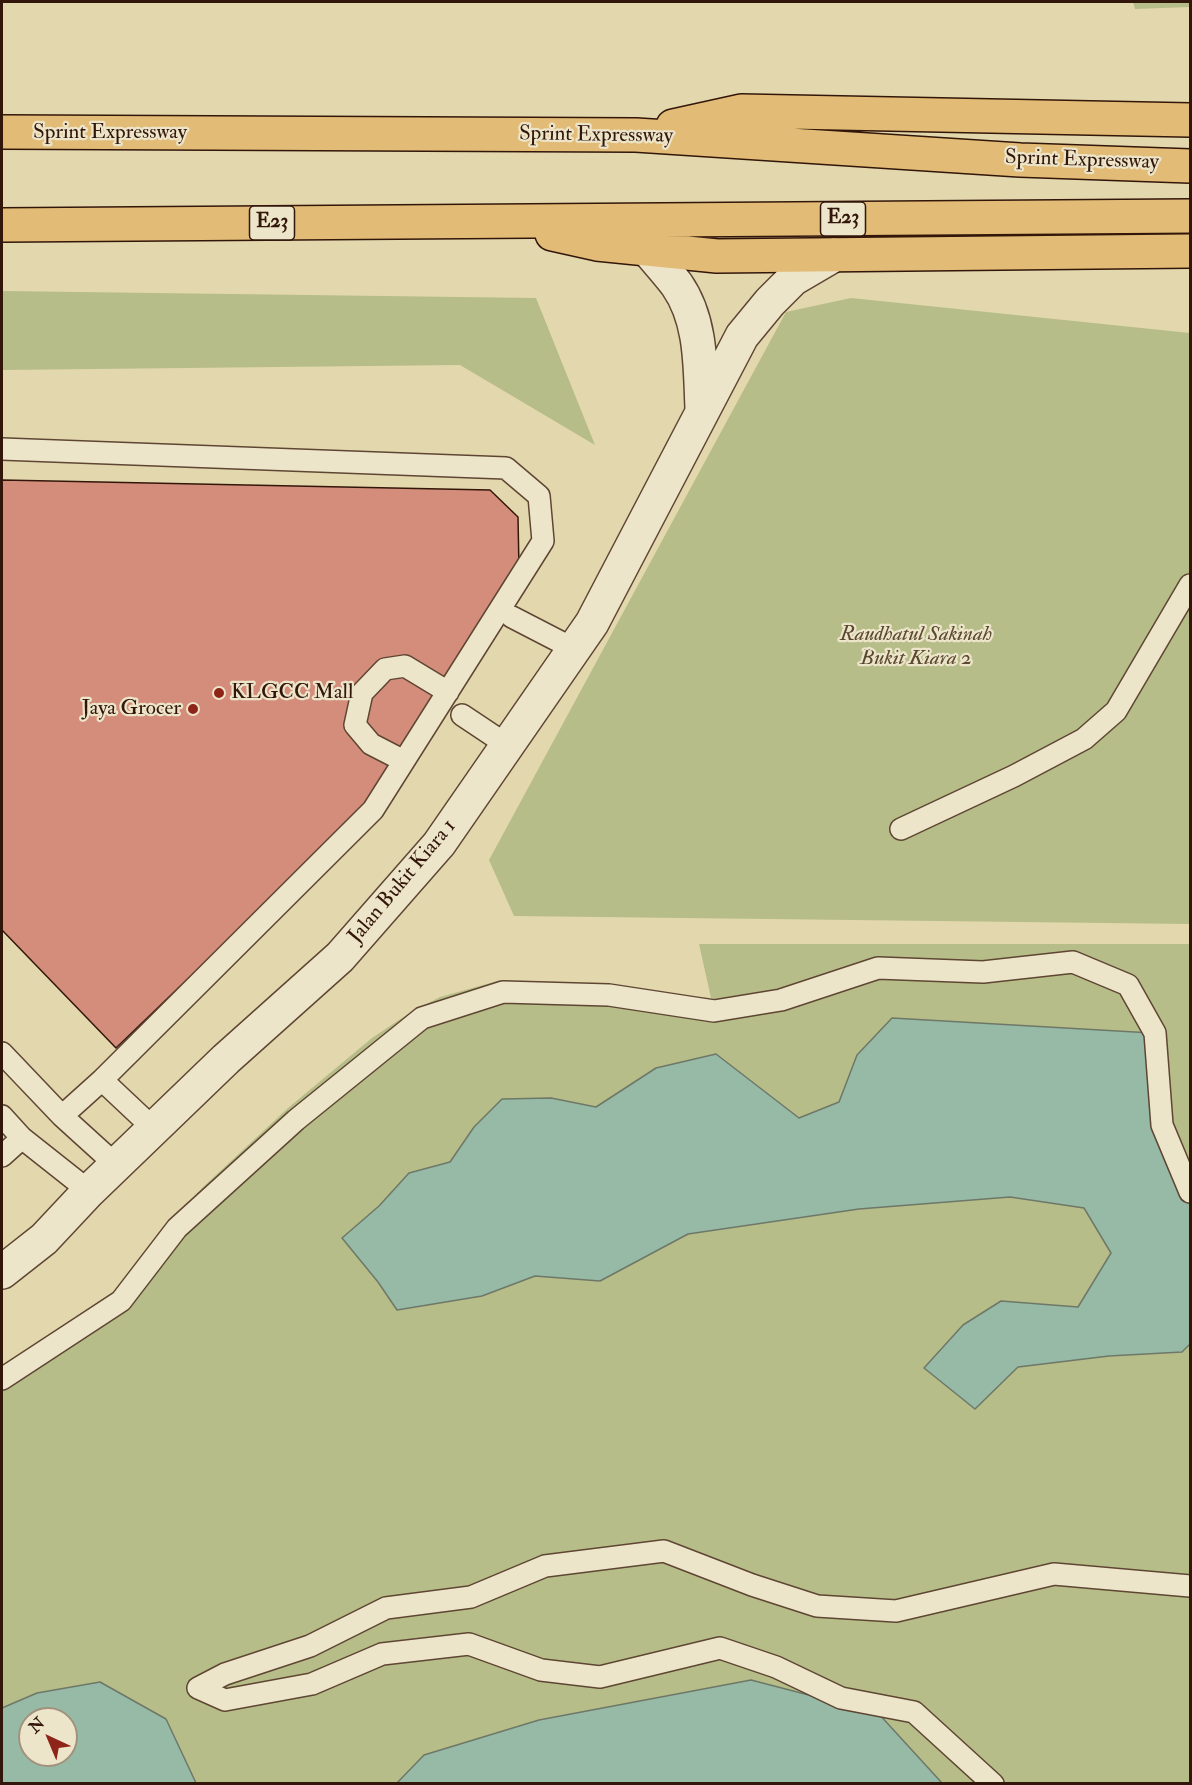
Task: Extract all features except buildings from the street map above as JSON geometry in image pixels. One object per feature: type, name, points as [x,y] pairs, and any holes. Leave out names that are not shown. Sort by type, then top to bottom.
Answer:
[{"type":"highway","points":[[636,135],[741,111],[1191,120]]},
{"type":"highway","name":"Sprint Expressway","points":[[2,132],[636,135],[1020,159],[1191,166]]},
{"type":"highway","name":"E23","points":[[2,225],[1191,216]]},
{"type":"highway","points":[[496,222],[597,244],[717,256],[1191,251]]},
{"type":"street","points":[[647,249],[678,286],[689,306],[698,342],[702,410]]},
{"type":"street","name":"Jalan Bukit Kiara 1","points":[[2,1272],[45,1239],[88,1191],[153,1128],[340,957],[439,844],[592,623],[742,336],[770,302],[793,279],[834,255]]},
{"type":"lane","points":[[2,449],[506,468],[540,496],[543,541],[373,810],[102,1080],[62,1116]]},
{"type":"lane","points":[[901,829],[1014,776],[1084,739],[1116,711],[1191,585]]},
{"type":"lane","points":[[512,617],[574,649]]},
{"type":"lane","points":[[404,761],[370,744],[355,724],[362,693],[385,669],[405,666],[448,692]]},
{"type":"lane","points":[[462,715],[507,745]]},
{"type":"lane","points":[[2,1379],[121,1301],[177,1228],[296,1120],[422,1018],[503,992],[609,995],[714,1011],[781,1000],[878,968],[983,972],[1073,962],[1128,985],[1155,1033],[1162,1125],[1191,1192]]},
{"type":"lane","points":[[2,1053],[62,1116],[116,1166]]},
{"type":"lane","points":[[102,1080],[153,1128]]},
{"type":"lane","points":[[2,1116],[22,1138],[88,1191]]},
{"type":"lane","points":[[2,1156],[22,1138]]},
{"type":"lane","points":[[993,1784],[914,1712],[841,1698],[776,1667],[720,1648],[600,1677],[541,1670],[469,1644],[382,1654],[312,1684],[225,1700],[198,1688],[225,1674],[310,1646],[386,1608],[471,1598],[544,1566],[664,1551],[752,1585],[817,1606],[896,1611],[1054,1574],[1191,1586]]},
{"type":"green space","points":[[1133,2],[1190,2],[1190,7],[1135,9]]},
{"type":"green space","points":[[2,291],[536,298],[595,445],[460,365],[2,370]]},
{"type":"green space","name":"Raudhatul Sakinah Bukit Kiara 2","points":[[851,298],[1190,333],[1190,924],[514,916],[489,860],[786,312]]},
{"type":"green space","points":[[699,944],[1190,944],[1190,1783],[2,1783],[2,1367],[117,1289],[165,1227],[202,1188],[288,1108],[372,1038],[411,1012],[440,997],[501,980],[711,998]]},
{"type":"shaded area","points":[[892,1018],[1152,1033],[1161,1139],[1190,1204],[1190,1344],[1182,1352],[1109,1356],[1018,1367],[975,1409],[924,1368],[963,1325],[1001,1301],[1078,1307],[1111,1253],[1084,1208],[1010,1197],[859,1209],[688,1234],[600,1281],[535,1276],[482,1296],[397,1310],[378,1282],[342,1238],[379,1206],[409,1173],[450,1162],[474,1127],[502,1099],[551,1098],[596,1107],[656,1068],[716,1054],[799,1118],[839,1102],[857,1055]]},
{"type":"shaded area","points":[[751,1680],[878,1713],[942,1783],[396,1784],[424,1755],[539,1720]]},
{"type":"shaded area","points":[[100,1682],[166,1719],[196,1783],[2,1783],[2,1708],[37,1693]]},
{"type":"place","name":"KLGCC Mall","points":[[219,693]]},
{"type":"place","name":"Jaya Grocer","points":[[193,709]]}]
